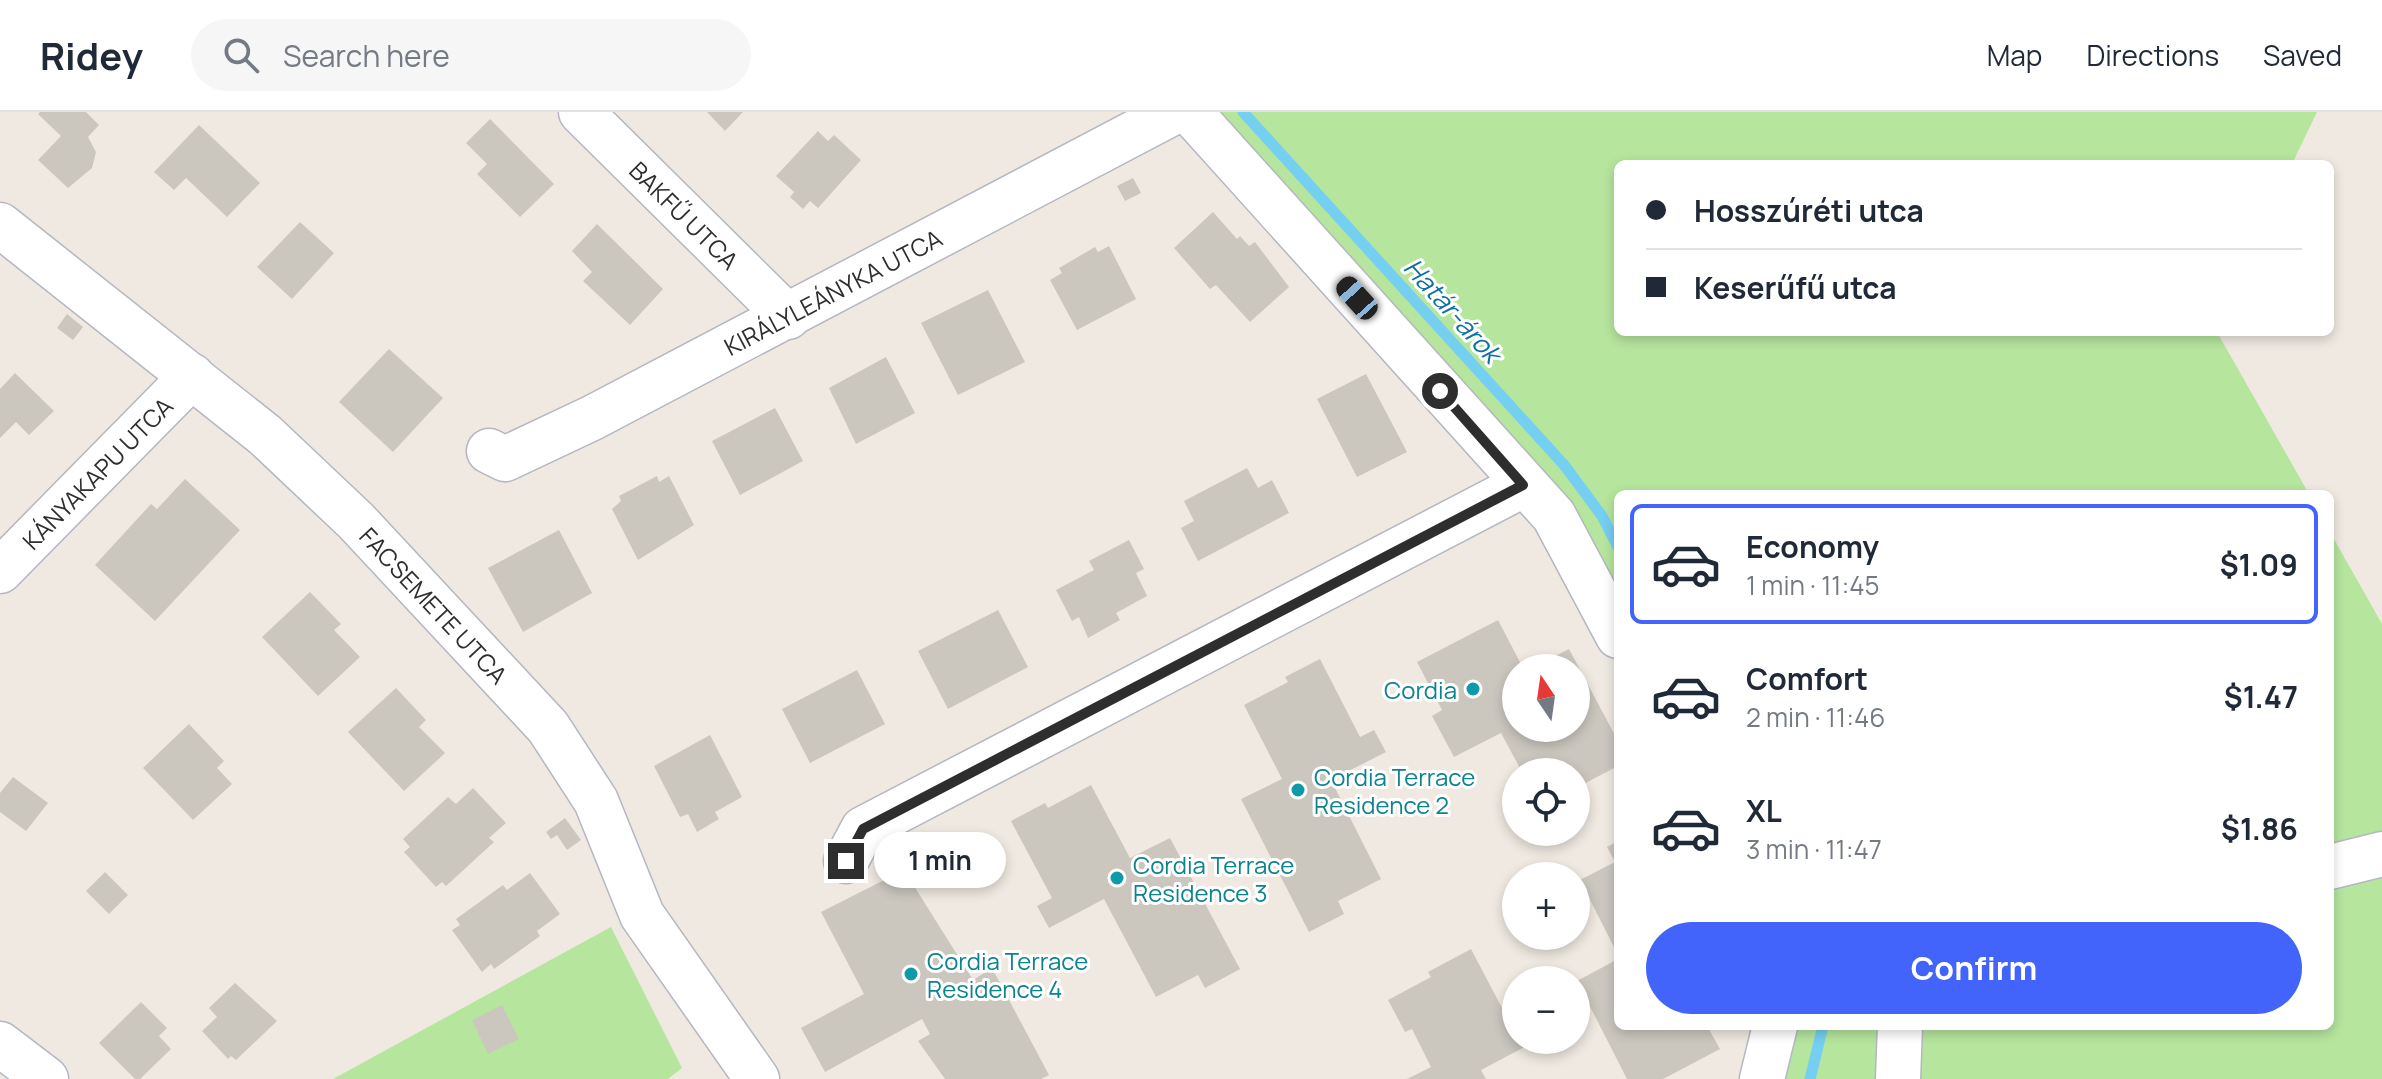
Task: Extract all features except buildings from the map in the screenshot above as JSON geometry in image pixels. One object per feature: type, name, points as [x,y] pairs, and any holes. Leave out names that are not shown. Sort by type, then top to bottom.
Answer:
[{"type":"street","name":"BAKFŰ UTCA","points":[[581,112],[788,317]]},
{"type":"street","name":"KIRÁLYLEÁNYKA UTCA","points":[[489,451],[505,459],[788,317],[1174,112]]},
{"type":"street","points":[[1190,112],[1554,516],[1614,628]]},
{"type":"street","name":"FACSEMETE UTCA","points":[[0,225],[265,435],[326,491],[548,727],[596,801],[642,915],[757,1079]]},
{"type":"street","name":"KÁNYAKAPU UTCA","points":[[0,571],[192,376]]},
{"type":"street","points":[[846,861],[863,829],[1523,485]]},
{"type":"street","points":[[2334,866],[2382,854]]},
{"type":"street","points":[[1762,1079],[1774,1030]]},
{"type":"street","points":[[1898,1079],[1900,1030]]},
{"type":"street","points":[[0,1044],[46,1079]]},
{"type":"green space","points":[[1216,112],[2317,112],[2294,160],[1614,160],[1614,336],[2219,336],[2307,490],[1614,490],[1614,597]]},
{"type":"green space","points":[[2334,539],[2382,624],[2382,1079],[1779,1079],[1791,1030],[2334,1030]]},
{"type":"green space","points":[[611,927],[682,1068],[668,1079],[333,1079]]},
{"type":"waterway","name":"Határ-árok","points":[[1243,112],[1565,466],[1602,516],[1614,539]]},
{"type":"waterway","name":"Határ-árok","points":[[1810,1079],[1822,1030]]},
{"type":"place","name":"Cordia","points":[[1473,689]]},
{"type":"place","name":"Cordia Terrace Residence 2","points":[[1298,790]]},
{"type":"place","name":"Cordia Terrace Residence 3","points":[[1117,878]]},
{"type":"place","name":"Cordia Terrace Residence 4","points":[[911,974]]},
{"type":"route","points":[[846,861],[863,829],[1523,485],[1440,391]]}]
